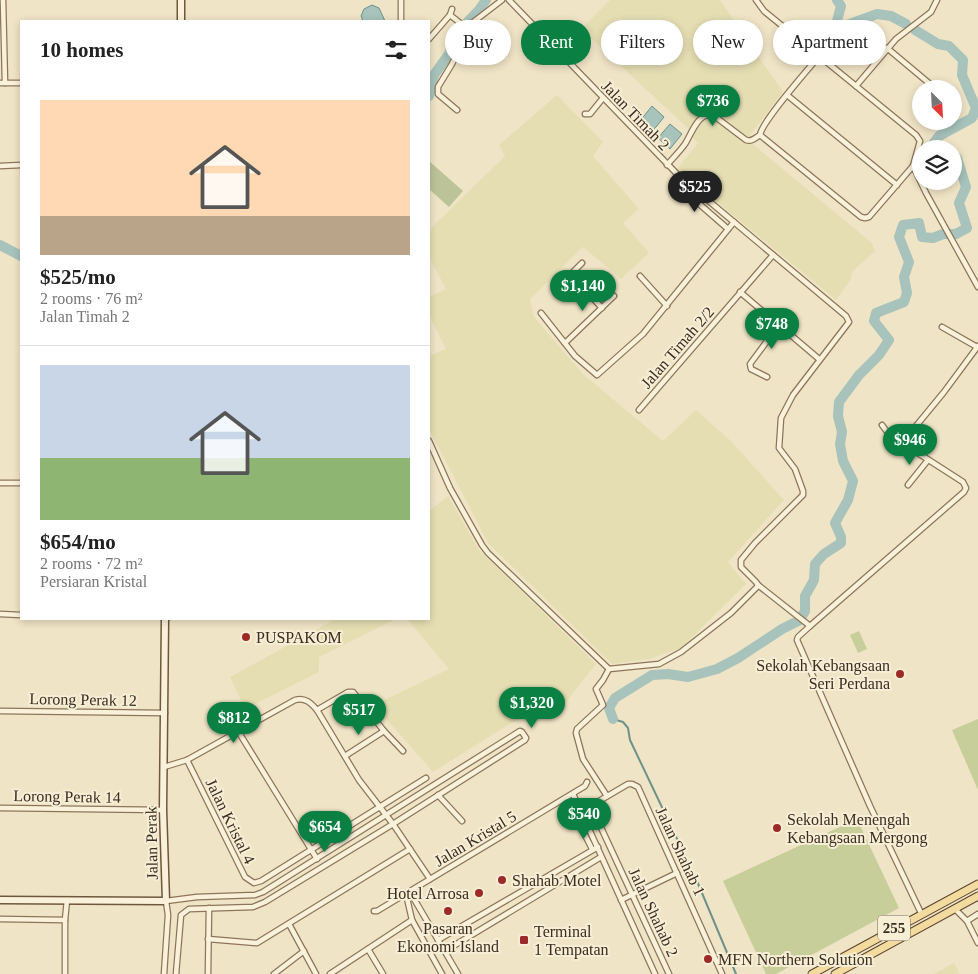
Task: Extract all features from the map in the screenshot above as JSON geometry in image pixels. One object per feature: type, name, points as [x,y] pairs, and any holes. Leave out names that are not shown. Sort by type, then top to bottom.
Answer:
[{"type":"main road","name":"255","points":[[812,974],[921,913],[978,884]]},
{"type":"main road","name":"255","points":[[835,974],[956,910],[978,896]]},
{"type":"street","points":[[3,0],[3,83],[20,83]]},
{"type":"street","points":[[181,0],[181,20]]},
{"type":"street","points":[[401,0],[401,20]]},
{"type":"street","points":[[477,20],[502,0]]},
{"type":"street","name":"Jalan Timah 2","points":[[509,0],[667,165],[846,316],[849,322],[848,326],[819,359]]},
{"type":"street","points":[[756,0],[764,11],[775,20]]},
{"type":"street","points":[[856,86],[896,39],[931,12],[937,0]]},
{"type":"street","points":[[430,38],[450,15],[452,8]]},
{"type":"street","points":[[450,15],[456,20]]},
{"type":"street","points":[[887,48],[925,80]]},
{"type":"street","points":[[449,65],[437,92],[457,110]]},
{"type":"street","points":[[760,135],[760,129],[812,65]]},
{"type":"street","points":[[830,65],[919,140]]},
{"type":"street","points":[[787,95],[897,185]]},
{"type":"street","points":[[585,114],[590,114],[603,98]]},
{"type":"street","points":[[667,165],[684,145],[696,124],[708,114],[713,115],[746,140],[752,140],[760,135]]},
{"type":"street","points":[[760,135],[861,217],[870,217],[912,167]]},
{"type":"street","points":[[0,166],[20,166]]},
{"type":"street","points":[[679,176],[674,182],[728,229]]},
{"type":"street","points":[[925,190],[978,287]]},
{"type":"street","points":[[541,313],[575,356],[597,375],[636,341],[667,306],[734,222]]},
{"type":"street","name":"Jalan Timah 2/2","points":[[639,410],[773,255]]},
{"type":"street","points":[[582,262],[572,273],[572,276],[602,308]]},
{"type":"street","points":[[640,276],[667,306]]},
{"type":"street","points":[[740,292],[819,359],[793,395],[781,418],[780,452],[795,469],[803,495],[755,543],[741,560],[741,567],[758,585],[810,626]]},
{"type":"street","points":[[565,343],[614,296]]},
{"type":"street","points":[[767,377],[752,368],[750,364],[779,325]]},
{"type":"street","points":[[905,443],[907,437],[978,347],[942,327]]},
{"type":"street","points":[[882,425],[889,435],[897,441],[905,443],[963,482],[966,488],[964,492],[798,637],[798,644],[870,806],[921,913]]},
{"type":"street","points":[[430,443],[450,488],[482,545],[494,560],[609,669],[659,664],[681,652],[731,613],[758,585]]},
{"type":"street","points":[[908,485],[928,460]]},
{"type":"street","points":[[0,483],[20,483]]},
{"type":"street","points":[[0,614],[20,615]]},
{"type":"street","name":"Jalan Perak","points":[[0,900],[166,901],[164,810],[165,620]]},
{"type":"street","points":[[607,796],[583,759],[576,733],[577,729],[604,706],[596,689],[604,680],[609,669]]},
{"type":"street","points":[[317,710],[350,692],[403,752]]},
{"type":"street","points":[[164,767],[187,760],[295,700],[300,698],[308,701],[317,710],[359,780],[393,824],[430,879]]},
{"type":"street","name":"Lorong Perak 12","points":[[0,711],[165,713]]},
{"type":"street","points":[[238,731],[316,859]]},
{"type":"street","points":[[164,974],[168,915],[166,901],[197,897],[255,895],[263,892],[520,731],[522,732],[526,738],[525,740],[393,824],[255,906],[189,909],[181,915],[176,974]]},
{"type":"street","points":[[345,756],[384,732]]},
{"type":"street","name":"Jalan Kristal 4","points":[[187,760],[245,877],[254,883],[260,881],[311,850]]},
{"type":"street","points":[[311,850],[426,778]]},
{"type":"street","name":"Jalan Kristal 5","points":[[374,911],[408,893],[573,794],[586,786],[586,782]]},
{"type":"street","name":"Jalan Shahab 1","points":[[582,811],[628,784],[638,787],[722,974]]},
{"type":"street","points":[[438,794],[462,821]]},
{"type":"street","points":[[573,794],[577,805],[578,820],[592,849]]},
{"type":"street","points":[[577,805],[582,811],[655,974]]},
{"type":"street","name":"Jalan Shahab 2","points":[[591,806],[669,974]]},
{"type":"street","name":"Lorong Perak 14","points":[[0,808],[164,810]]},
{"type":"street","points":[[438,940],[598,847]]},
{"type":"street","points":[[208,939],[257,943],[410,849]]},
{"type":"street","points":[[444,951],[601,857]]},
{"type":"street","points":[[621,900],[678,873]]},
{"type":"street","points":[[408,893],[458,974]]},
{"type":"street","points":[[408,893],[412,920],[442,974]]},
{"type":"street","points":[[255,895],[255,906]]},
{"type":"street","points":[[65,974],[67,900]]},
{"type":"street","points":[[208,974],[209,908]]},
{"type":"street","points":[[956,910],[967,921],[978,944]]},
{"type":"street","points":[[967,921],[978,914]]},
{"type":"street","points":[[0,919],[65,920]]},
{"type":"street","points":[[330,974],[412,920]]},
{"type":"street","points":[[289,924],[316,974]]},
{"type":"street","points":[[368,949],[383,974]]},
{"type":"street","points":[[274,974],[304,951]]},
{"type":"shaded area","points":[[610,0],[720,0],[734,20],[693,20],[693,65],[763,65],[763,63],[783,92],[747,139],[872,243],[875,251],[852,272],[851,279],[836,300],[677,169],[698,143],[691,136],[693,133],[620,65],[683,65],[683,20],[601,20],[601,48],[591,38],[590,20]]},
{"type":"shaded area","points":[[557,95],[603,142],[593,156],[639,209],[623,223],[649,253],[621,279],[583,247],[530,299],[534,317],[583,374],[663,441],[696,410],[731,441],[784,500],[728,562],[746,584],[681,648],[649,659],[612,664],[488,543],[430,431],[430,356],[446,349],[430,317],[430,297],[446,289],[430,259],[430,229],[505,156],[499,145]]},
{"type":"shaded area","points":[[448,496],[479,550],[596,664],[558,712],[543,703],[433,772],[374,705],[449,669],[408,620],[430,620],[430,510]]},
{"type":"shaded area","points":[[394,620],[319,657],[319,672],[245,709],[230,677],[332,621]]},
{"type":"shaded area","points":[[954,963],[960,974],[933,974]]},
{"type":"green space","points":[[430,162],[463,191],[449,207],[430,190]]},
{"type":"green space","points":[[859,631],[867,649],[858,653],[850,635]]},
{"type":"green space","points":[[978,719],[978,790],[952,730]]},
{"type":"green space","points":[[857,819],[899,908],[776,974],[766,974],[723,881]]},
{"type":"water","points":[[372,5],[379,8],[385,20],[363,20],[361,16],[364,9]]},
{"type":"water","points":[[652,106],[664,117],[652,132],[640,121]]},
{"type":"water","points":[[670,124],[682,134],[670,149],[658,138]]},
{"type":"waterway","points":[[430,92],[434,75],[449,54],[455,39],[486,0]]},
{"type":"waterway","points":[[837,0],[841,6],[837,21],[839,28],[877,14],[891,16],[906,24]]},
{"type":"waterway","points":[[915,30],[938,44],[949,46],[963,60],[962,75],[976,108],[972,118],[939,136],[936,140]]},
{"type":"waterway","points":[[613,719],[609,708],[615,698],[652,675],[668,674],[688,677],[717,669],[800,620],[805,611],[805,596],[814,580],[815,564],[824,554],[841,543],[841,537],[835,523],[848,500],[853,481],[843,461],[840,444],[842,432],[838,416],[839,402],[859,375],[879,355],[889,340],[874,321],[876,313],[904,302],[907,293],[904,277],[909,262],[899,237],[903,225],[919,223],[922,237],[933,238],[943,234],[956,234],[967,228],[959,203],[966,187],[962,174]]},
{"type":"waterway","points":[[0,245],[20,255]]},
{"type":"waterway","points":[[613,719],[623,722],[628,728],[630,740],[689,864]]},
{"type":"waterway","points":[[694,874],[736,974]]},
{"type":"place","name":"PUSPAKOM","points":[[246,637]]},
{"type":"place","name":"Sekolah Kebangsaan Seri Perdana","points":[[900,674]]},
{"type":"place","name":"Sekolah Menengah Kebangsaan Mergong","points":[[777,828]]},
{"type":"place","name":"Shahab Motel","points":[[502,880]]},
{"type":"place","name":"Hotel Arrosa","points":[[479,893]]},
{"type":"place","name":"Pasaran Ekonomi Island","points":[[448,911]]},
{"type":"place","name":"Terminal 1 Tempatan","points":[[524,940]]},
{"type":"place","name":"MFN Northern Solution","points":[[708,959]]}]
